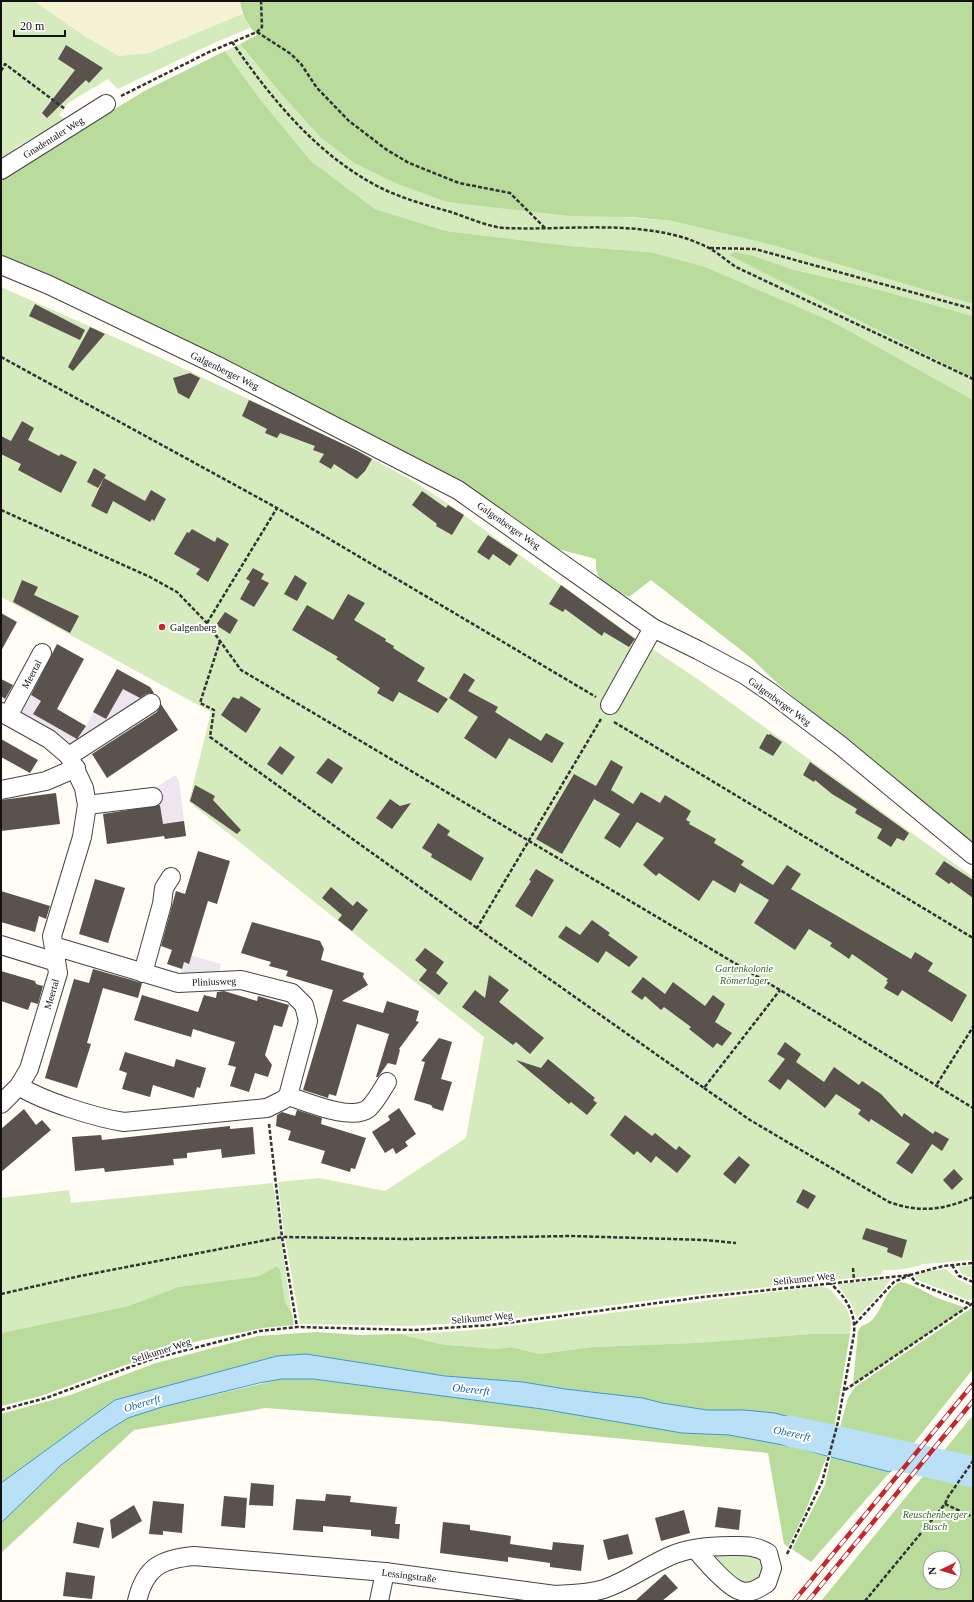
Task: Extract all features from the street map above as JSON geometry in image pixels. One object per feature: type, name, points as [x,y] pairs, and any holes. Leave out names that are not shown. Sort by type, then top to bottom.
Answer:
[{"type":"street","name":"Gnadentaler Weg","points":[[1,170],[106,104]]},
{"type":"street","name":"Galgenberger Weg","points":[[1,265],[49,285],[216,365],[458,490],[653,628],[698,650],[770,692],[840,745],[973,855]]},
{"type":"street","points":[[607,710],[653,628]]},
{"type":"street","name":"Meertal","points":[[1,1104],[19,1086],[30,1069],[58,973],[52,936],[82,837],[87,805],[84,788],[72,762],[49,739],[4,714],[42,653]]},
{"type":"street","points":[[1,790],[46,781],[151,703]]},
{"type":"street","points":[[87,805],[153,797]]},
{"type":"street","points":[[143,973],[162,904],[164,888],[171,878]]},
{"type":"street","name":"Pliniusweg","points":[[1,945],[55,954],[143,973],[178,983],[241,980],[296,996],[304,1005],[308,1021],[288,1096]]},
{"type":"street","points":[[19,1086],[31,1094],[104,1118],[124,1122],[267,1108],[288,1096],[341,1112],[355,1113],[370,1108],[387,1082]]},
{"type":"street","name":"Lessingstraße","points":[[137,1601],[140,1589],[148,1573],[162,1562],[183,1557],[206,1556],[386,1572],[578,1598],[628,1580],[670,1556],[695,1549]]},
{"type":"street","points":[[379,1601],[386,1572]]},
{"type":"path","points":[[106,104],[208,52],[257,32],[262,27],[261,1]]},
{"type":"path","points":[[257,32],[291,54],[301,64],[317,88],[349,121],[387,150],[409,163],[453,181],[510,193],[545,228]]},
{"type":"path","points":[[232,42],[259,80],[304,130],[338,161],[371,182],[424,204],[504,228],[594,227],[646,230],[679,237],[709,248],[736,268],[973,380]]},
{"type":"path","points":[[1,71],[5,64],[80,120]]},
{"type":"path","points":[[709,248],[755,249],[973,309]]},
{"type":"path","points":[[1,357],[277,508],[607,710],[973,938]]},
{"type":"path","points":[[207,623],[277,508]]},
{"type":"path","points":[[1,510],[168,586],[184,597],[207,623],[241,670],[780,990],[937,1084],[973,1108]]},
{"type":"path","points":[[220,641],[200,703],[214,710],[210,737],[477,928],[750,1120],[889,1202],[911,1209],[934,1210],[973,1197]]},
{"type":"path","points":[[477,928],[607,710]]},
{"type":"path","points":[[704,1088],[780,990]]},
{"type":"path","points":[[937,1084],[973,1027]]},
{"type":"path","points":[[267,1108],[282,1237],[297,1327]]},
{"type":"path","points":[[1,1294],[80,1276],[282,1237],[407,1239],[571,1236],[705,1240],[736,1243]]},
{"type":"path","name":"Selikumer Weg","points":[[1,1410],[46,1398],[152,1359],[260,1331],[297,1327],[414,1330],[491,1325],[703,1297],[910,1275],[916,1272],[952,1265],[973,1263]]},
{"type":"path","points":[[952,1265],[959,1276],[973,1282]]},
{"type":"path","points":[[853,1268],[854,1280]]},
{"type":"path","points":[[855,1324],[894,1282],[910,1275],[916,1283],[972,1303]]},
{"type":"path","points":[[785,1559],[822,1482],[845,1390],[855,1324],[853,1312],[841,1293],[830,1283]]},
{"type":"path","points":[[845,1390],[972,1303]]},
{"type":"path","points":[[865,1601],[945,1504],[948,1497],[973,1461]]},
{"type":"path","points":[[945,1504],[973,1517]]},
{"type":"shaded area","points":[[34,1],[240,1],[242,14],[149,53],[119,56],[83,35]]},
{"type":"shaded area","points":[[117,669],[153,689],[146,701],[76,747],[15,710],[25,692],[86,726]]},
{"type":"shaded area","points":[[175,775],[179,781],[186,836],[165,839],[160,802],[148,793]]},
{"type":"shaded area","points":[[172,950],[221,964],[219,972],[227,974],[180,976],[182,969],[167,964]]},
{"type":"green space","points":[[1,1],[34,1],[83,35],[119,56],[149,53],[242,14],[250,28],[216,42],[118,89],[108,79],[68,103],[59,115],[65,119],[15,148],[17,152],[1,163]]},
{"type":"green space","points":[[240,1],[973,1],[973,304],[776,246],[672,221],[631,217],[570,216],[447,202],[397,184],[354,163],[320,137],[283,96],[240,44],[257,35],[246,20]]},
{"type":"green space","points":[[240,44],[283,96],[320,137],[354,163],[397,184],[447,202],[672,221],[776,246],[973,304],[973,316],[876,289],[795,270],[754,256],[789,285],[973,378],[973,400],[837,324],[650,252],[570,246],[446,231],[375,209],[311,161],[260,99],[225,51]]},
{"type":"green space","points":[[225,51],[260,99],[311,161],[375,209],[446,231],[570,246],[650,252],[705,267],[837,324],[973,400],[973,842],[778,684],[750,657],[651,580],[629,597],[610,587],[601,579],[596,567],[596,559],[558,549],[427,466],[1,257],[1,178],[146,90]]},
{"type":"green space","points":[[735,252],[754,256],[795,270],[876,289],[973,316],[973,378],[729,255]]},
{"type":"green space","name":"Gartenkolonie Römerlager","points":[[1,287],[161,358],[358,451],[413,481],[447,503],[624,630],[699,680],[973,877],[973,1260],[924,1264],[904,1269],[883,1270],[881,1275],[674,1297],[493,1321],[409,1326],[300,1324],[284,1231],[278,1182],[319,1178],[385,1191],[466,1138],[484,1037],[189,802],[211,712],[1,597]]},
{"type":"green space","points":[[273,1183],[292,1314],[285,1302],[280,1269],[277,1266],[259,1276],[178,1287],[128,1306],[1,1333],[1,1198],[69,1190],[71,1203]]},
{"type":"green space","points":[[973,1265],[973,1279],[961,1273],[958,1267]]},
{"type":"green space","points":[[277,1266],[280,1269],[285,1302],[292,1314],[294,1325],[263,1328],[198,1341],[161,1352],[41,1396],[1,1406],[1,1333],[128,1306],[178,1287],[259,1276]]},
{"type":"green space","points":[[946,1269],[957,1279],[973,1286],[973,1298],[968,1300],[915,1279],[916,1275],[923,1272]]},
{"type":"green space","points":[[891,1279],[876,1298],[857,1317],[850,1302],[837,1284]]},
{"type":"green space","points":[[900,1282],[909,1284],[938,1298],[966,1308],[853,1385],[858,1331],[863,1325],[868,1323],[876,1316],[887,1295],[895,1285]]},
{"type":"green space","points":[[820,1286],[830,1289],[847,1309],[851,1321],[850,1334],[811,1334],[695,1343],[592,1347],[540,1354],[511,1347],[495,1349],[440,1344],[400,1334],[494,1328]]},
{"type":"green space","points":[[973,1307],[973,1369],[910,1448],[839,1431],[848,1398],[855,1387]]},
{"type":"green space","points":[[316,1332],[359,1335],[400,1334],[440,1344],[495,1349],[511,1347],[540,1354],[592,1347],[695,1343],[811,1334],[850,1334],[834,1429],[775,1413],[744,1410],[707,1410],[662,1403],[643,1398],[565,1389],[523,1382],[445,1376],[306,1354],[277,1356],[115,1400],[1,1483],[1,1414],[70,1395],[156,1363],[258,1336]]},
{"type":"green space","points":[[282,1379],[313,1379],[542,1409],[682,1433],[729,1435],[799,1448],[827,1456],[806,1510],[788,1547],[784,1544],[768,1453],[438,1421],[266,1408],[134,1430],[1,1553],[1,1523],[61,1465],[101,1435],[128,1418],[162,1407]]},
{"type":"green space","name":"Reuschenberger Busch","points":[[973,1415],[973,1601],[821,1601]]},
{"type":"green space","points":[[831,1457],[890,1472],[811,1562],[792,1549],[825,1485]]},
{"type":"green space","points":[[714,1551],[756,1551],[767,1567],[762,1582],[742,1585],[711,1559]]},
{"type":"water","points":[[306,1354],[445,1376],[523,1382],[565,1389],[643,1398],[662,1403],[707,1410],[744,1410],[775,1413],[834,1429],[827,1456],[799,1448],[729,1435],[682,1433],[542,1409],[313,1379],[282,1379],[259,1383],[162,1407],[128,1418],[101,1435],[61,1465],[1,1523],[1,1483],[115,1400],[277,1356]]},
{"type":"water","points":[[838,1431],[910,1448],[890,1472],[831,1457]]},
{"type":"building","points":[[66,45],[103,68],[89,83],[86,80],[47,118],[42,113],[75,70],[58,59]]},
{"type":"building","points":[[35,304],[85,330],[80,340],[29,316]]},
{"type":"building","points":[[90,327],[105,334],[73,371],[68,367]]},
{"type":"building","points":[[190,373],[200,378],[189,399],[178,393],[173,378]]},
{"type":"building","points":[[249,400],[372,459],[365,471],[357,479],[334,464],[331,469],[319,462],[324,454],[313,450],[315,446],[280,433],[277,438],[265,433],[267,429],[242,416]]},
{"type":"building","points":[[22,421],[34,428],[28,440],[59,456],[61,454],[77,462],[61,493],[18,470],[21,464],[1,454],[1,436],[11,441]]},
{"type":"building","points":[[94,468],[106,475],[98,488],[87,482]]},
{"type":"building","points":[[104,478],[145,501],[151,490],[166,499],[154,521],[152,519],[150,522],[113,501],[107,514],[91,506]]},
{"type":"building","points":[[422,491],[446,508],[448,505],[464,515],[452,535],[436,526],[437,524],[412,505]]},
{"type":"building","points":[[192,529],[215,542],[217,537],[229,544],[208,582],[196,574],[200,569],[174,554],[187,532],[189,533]]},
{"type":"building","points":[[488,535],[518,555],[510,566],[493,554],[489,560],[477,552]]},
{"type":"building","points":[[253,568],[264,574],[261,579],[269,583],[254,607],[240,599],[250,581],[246,579]]},
{"type":"building","points":[[295,575],[307,583],[297,601],[284,594]]},
{"type":"building","points":[[22,580],[38,587],[34,595],[79,616],[70,633],[13,602]]},
{"type":"building","points":[[561,585],[635,639],[629,647],[604,632],[602,636],[565,609],[563,612],[549,604]]},
{"type":"building","points":[[348,594],[365,603],[354,620],[386,639],[385,641],[394,646],[393,648],[425,668],[417,681],[448,699],[438,713],[399,692],[393,702],[377,693],[380,688],[336,659],[338,657],[292,630],[307,605],[333,620]]},
{"type":"building","points":[[225,612],[238,620],[230,634],[216,625]]},
{"type":"building","points":[[1,613],[17,622],[1,651]]},
{"type":"building","points":[[57,644],[84,659],[57,709],[86,726],[77,739],[33,714],[41,701],[31,695]]},
{"type":"building","points":[[117,669],[150,687],[154,693],[146,694],[140,698],[123,689],[106,719],[93,712]]},
{"type":"building","points":[[464,673],[475,680],[468,691],[498,707],[495,712],[541,741],[546,733],[564,743],[552,763],[509,738],[496,759],[464,738],[478,717],[449,698]]},
{"type":"building","points":[[1,679],[13,685],[5,699],[1,696]]},
{"type":"building","points":[[241,696],[261,709],[246,733],[221,715],[233,697],[239,699]]},
{"type":"building","points":[[161,704],[178,730],[107,778],[92,754],[157,712]]},
{"type":"building","points":[[767,734],[770,734],[782,742],[773,756],[759,748]]},
{"type":"building","points":[[1,739],[38,760],[30,773],[1,757]]},
{"type":"building","points":[[280,746],[295,757],[282,775],[267,764]]},
{"type":"building","points":[[328,758],[343,768],[332,784],[316,773]]},
{"type":"building","points":[[611,760],[623,767],[611,790],[633,804],[641,792],[660,803],[665,795],[691,811],[686,820],[690,822],[689,824],[716,839],[714,843],[744,861],[741,865],[773,885],[787,865],[801,874],[791,889],[911,959],[915,952],[933,963],[928,971],[967,995],[952,1022],[902,990],[898,996],[884,988],[888,982],[886,981],[888,979],[852,954],[849,959],[830,946],[832,943],[809,929],[795,950],[754,923],[769,900],[740,883],[735,893],[713,880],[699,901],[659,873],[656,876],[643,865],[664,838],[637,822],[620,848],[604,838],[620,814],[594,799],[562,854],[536,839],[574,774],[596,786]]},
{"type":"building","points":[[810,762],[909,833],[904,841],[897,838],[891,847],[877,838],[882,829],[855,813],[857,809],[832,794],[815,780],[814,782],[803,775]]},
{"type":"building","points":[[195,785],[215,796],[213,800],[241,830],[237,834],[190,801]]},
{"type":"building","points":[[56,793],[60,824],[1,831],[1,800]]},
{"type":"building","points":[[390,799],[400,806],[411,803],[392,829],[376,818]]},
{"type":"building","points":[[160,805],[163,824],[184,821],[186,836],[165,839],[164,836],[107,844],[103,814]]},
{"type":"building","points":[[438,823],[450,831],[447,835],[484,858],[471,881],[431,857],[432,854],[422,848]]},
{"type":"building","points":[[198,851],[230,861],[217,904],[208,901],[189,964],[184,962],[182,969],[167,964],[172,950],[161,946],[176,891],[185,894]]},
{"type":"building","points":[[944,861],[973,880],[973,898],[951,882],[949,884],[935,874]]},
{"type":"building","points":[[536,869],[554,880],[532,917],[515,906],[531,881],[529,880]]},
{"type":"building","points":[[95,879],[125,888],[108,943],[79,934]]},
{"type":"building","points":[[331,887],[353,906],[357,901],[368,910],[352,931],[338,920],[342,915],[322,898]]},
{"type":"building","points":[[1,891],[50,906],[46,919],[39,916],[35,932],[1,922]]},
{"type":"building","points":[[592,920],[610,933],[608,935],[638,957],[629,967],[606,951],[598,963],[558,937],[566,926],[580,935]]},
{"type":"building","points":[[252,922],[320,941],[324,949],[321,960],[364,973],[363,977],[368,985],[342,1001],[383,1013],[387,1001],[419,1011],[416,1021],[419,1022],[399,1049],[396,1065],[388,1063],[378,1077],[376,1077],[389,1034],[357,1024],[336,1096],[329,1094],[328,1098],[303,1090],[333,990],[286,976],[288,971],[269,966],[271,962],[241,953]]},
{"type":"building","points":[[425,948],[444,962],[436,973],[448,983],[439,995],[419,980],[427,970],[415,960]]},
{"type":"building","points":[[93,969],[142,983],[138,998],[103,988],[87,1043],[91,1044],[77,1088],[45,1078],[74,979],[89,983]]},
{"type":"building","points":[[1,971],[35,981],[36,984],[43,986],[38,1004],[31,1002],[28,1010],[1,1001]]},
{"type":"building","points":[[489,975],[509,990],[499,1002],[544,1038],[530,1054],[516,1042],[513,1045],[462,1007],[475,990],[485,998]]},
{"type":"building","points":[[643,977],[665,994],[673,982],[705,1006],[713,995],[725,1004],[715,1022],[732,1033],[722,1046],[717,1043],[713,1048],[689,1029],[691,1027],[664,1007],[661,1010],[645,996],[642,1000],[631,992]]},
{"type":"building","points":[[224,991],[257,1001],[258,996],[289,1005],[282,1027],[274,1025],[265,1055],[272,1065],[268,1077],[255,1073],[249,1092],[230,1086],[236,1067],[228,1065],[235,1042],[193,1029],[191,1037],[134,1020],[142,995],[198,1012],[204,995],[216,998],[217,992]]},
{"type":"building","points":[[439,1038],[452,1042],[441,1079],[452,1082],[443,1111],[433,1108],[431,1105],[414,1100],[425,1062],[421,1061]]},
{"type":"building","points":[[785,1042],[801,1054],[796,1062],[824,1082],[834,1067],[859,1085],[862,1081],[881,1094],[902,1117],[904,1113],[933,1134],[935,1131],[949,1139],[942,1151],[932,1144],[912,1174],[896,1163],[910,1144],[871,1119],[869,1122],[858,1114],[861,1110],[836,1094],[825,1108],[788,1079],[780,1090],[768,1081],[785,1059],[777,1054]]},
{"type":"building","points":[[125,1052],[174,1067],[176,1059],[206,1068],[200,1088],[197,1087],[194,1098],[153,1085],[150,1097],[122,1089],[127,1073],[119,1070]]},
{"type":"building","points":[[548,1059],[595,1098],[593,1100],[597,1103],[587,1115],[571,1102],[569,1104],[516,1060],[541,1068]]},
{"type":"building","points":[[399,1108],[416,1134],[405,1142],[408,1146],[396,1154],[393,1148],[385,1153],[372,1132],[390,1120],[388,1116]]},
{"type":"building","points":[[24,1109],[36,1125],[42,1120],[51,1130],[1,1172],[1,1129]]},
{"type":"building","points":[[297,1110],[322,1118],[321,1124],[366,1138],[355,1169],[351,1168],[350,1172],[321,1163],[325,1151],[288,1140],[291,1131],[276,1126],[277,1115],[282,1112],[295,1116]]},
{"type":"building","points":[[625,1115],[652,1136],[655,1133],[676,1150],[679,1146],[691,1156],[677,1173],[656,1156],[651,1163],[637,1151],[634,1155],[610,1135]]},
{"type":"building","points":[[230,1126],[230,1129],[253,1127],[255,1154],[222,1158],[221,1149],[187,1153],[187,1158],[173,1159],[174,1165],[105,1172],[104,1168],[75,1171],[72,1137],[101,1135],[102,1140]]},
{"type":"building","points":[[739,1156],[750,1165],[735,1184],[723,1174]]},
{"type":"building","points":[[954,1169],[963,1179],[952,1190],[943,1180]]},
{"type":"building","points":[[803,1189],[816,1196],[808,1209],[796,1202]]},
{"type":"building","points":[[866,1228],[907,1240],[902,1258],[887,1252],[888,1248],[862,1239]]},
{"type":"building","points":[[251,1483],[274,1485],[273,1506],[249,1505]]},
{"type":"building","points":[[326,1494],[351,1496],[350,1502],[397,1507],[395,1524],[400,1524],[399,1539],[371,1536],[371,1530],[323,1526],[323,1532],[293,1530],[296,1499],[325,1501]]},
{"type":"building","points":[[224,1496],[247,1498],[245,1528],[221,1526]]},
{"type":"building","points":[[153,1501],[184,1504],[182,1533],[163,1531],[163,1535],[149,1534]]},
{"type":"building","points":[[134,1505],[142,1521],[112,1539],[110,1520]]},
{"type":"building","points":[[718,1507],[741,1510],[739,1530],[715,1527]]},
{"type":"building","points":[[684,1510],[690,1533],[661,1541],[655,1518]]},
{"type":"building","points":[[77,1522],[104,1528],[99,1548],[73,1543]]},
{"type":"building","points":[[443,1522],[470,1525],[470,1530],[511,1536],[510,1544],[552,1550],[553,1542],[584,1545],[581,1571],[550,1567],[550,1563],[508,1557],[508,1562],[440,1553]]},
{"type":"building","points":[[628,1534],[633,1554],[608,1560],[603,1540]]},
{"type":"building","points":[[66,1572],[95,1576],[92,1599],[63,1596]]},
{"type":"building","points":[[665,1574],[678,1588],[662,1601],[635,1601]]},
{"type":"waterway","name":"Obererft","points":[[790,1431],[973,1472]]},
{"type":"railway","points":[[794,1601],[973,1384]]},
{"type":"railway","points":[[808,1601],[973,1401]]},
{"type":"place","name":"Galgenberg","points":[[162,627]]}]
